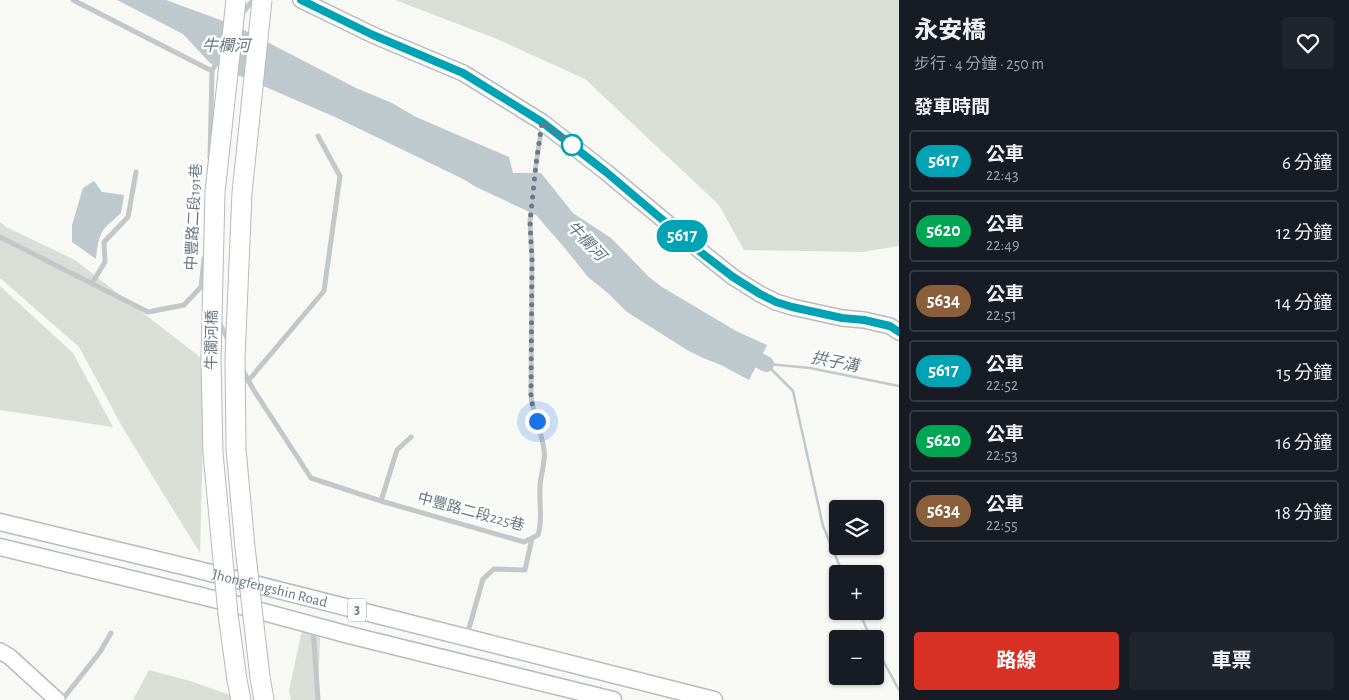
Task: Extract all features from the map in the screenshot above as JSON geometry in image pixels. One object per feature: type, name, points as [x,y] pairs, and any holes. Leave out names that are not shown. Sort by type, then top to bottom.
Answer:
[{"type":"highway","name":"牛瀾河橋","points":[[262,0],[242,192],[235,358],[236,449],[245,547],[264,700]]},
{"type":"highway","name":"牛瀾河橋","points":[[237,13],[214,192],[211,360],[214,453],[228,614],[240,700]]},
{"type":"main road","name":"Jhongfengshin Road","points":[[0,522],[714,700]]},
{"type":"main road","name":"Jhongfengshin Road","points":[[0,546],[614,700]]},
{"type":"main road","points":[[242,581],[243,606]]},
{"type":"street","points":[[301,0],[373,35],[463,73],[542,122],[606,172],[703,254],[733,277],[760,294],[792,307],[890,326],[899,332]]},
{"type":"street","points":[[0,651],[10,656],[57,700]]},
{"type":"lane","points":[[73,0],[212,71],[237,13],[253,0]]},
{"type":"lane","name":"中豐路二段191巷","points":[[210,161],[212,71]]},
{"type":"lane","name":"中豐路二段225巷","points":[[201,287],[248,381],[311,478],[524,542],[538,535],[540,529],[540,487],[545,456],[531,395],[532,260],[530,222],[542,122]]},
{"type":"lane","points":[[248,381],[324,291],[340,176],[318,136]]},
{"type":"lane","points":[[92,283],[105,262],[104,242],[128,217],[136,172]]},
{"type":"lane","name":"中豐路二段191巷","points":[[0,237],[148,312],[184,305],[201,287],[206,250]]},
{"type":"lane","points":[[381,500],[397,450],[411,436]]},
{"type":"lane","points":[[466,637],[483,579],[494,569],[525,570],[532,538]]},
{"type":"lane","points":[[313,625],[318,700]]},
{"type":"lane","points":[[62,700],[100,652],[111,633]]},
{"type":"shaded area","points":[[395,0],[899,0],[899,246],[862,252],[744,250],[719,205],[585,79],[497,39]]},
{"type":"shaded area","points":[[0,222],[6,227],[75,260],[205,361],[200,553],[124,430],[79,347],[0,278]]},
{"type":"shaded area","points":[[0,286],[73,353],[113,427],[0,410]]},
{"type":"shaded area","points":[[302,630],[320,638],[318,700],[291,700],[289,691]]},
{"type":"shaded area","points":[[149,670],[190,681],[230,695],[231,700],[133,700]]},
{"type":"water","name":"牛欄河","points":[[117,0],[166,0],[234,25],[356,88],[392,103],[416,117],[509,157],[513,173],[541,173],[573,213],[611,238],[649,277],[662,287],[736,331],[767,345],[749,380],[687,350],[627,312],[588,277],[536,215],[335,117],[210,63],[183,34]]},
{"type":"water","points":[[94,181],[102,192],[124,195],[121,213],[102,232],[98,243],[96,259],[72,242],[72,225],[83,188]]},
{"type":"waterway","name":"牛欄河","points":[[739,350],[766,364]]},
{"type":"waterway","name":"牛欄河","points":[[766,364],[793,391],[823,526],[839,565]]},
{"type":"waterway","name":"拱子溝","points":[[768,364],[810,368],[899,386]]},
{"type":"waterway","name":"牛欄河","points":[[863,620],[867,630]]},
{"type":"waterway","name":"牛欄河","points":[[884,662],[899,690]]},
{"type":"bus line","name":"5617","points":[[301,0],[373,35],[463,73],[542,122],[606,172],[703,254],[733,277],[760,294],[792,307],[818,314],[864,320],[890,326],[899,332]]},
{"type":"route","points":[[537,421],[531,395],[532,260],[530,222],[542,122],[572,145]]}]
